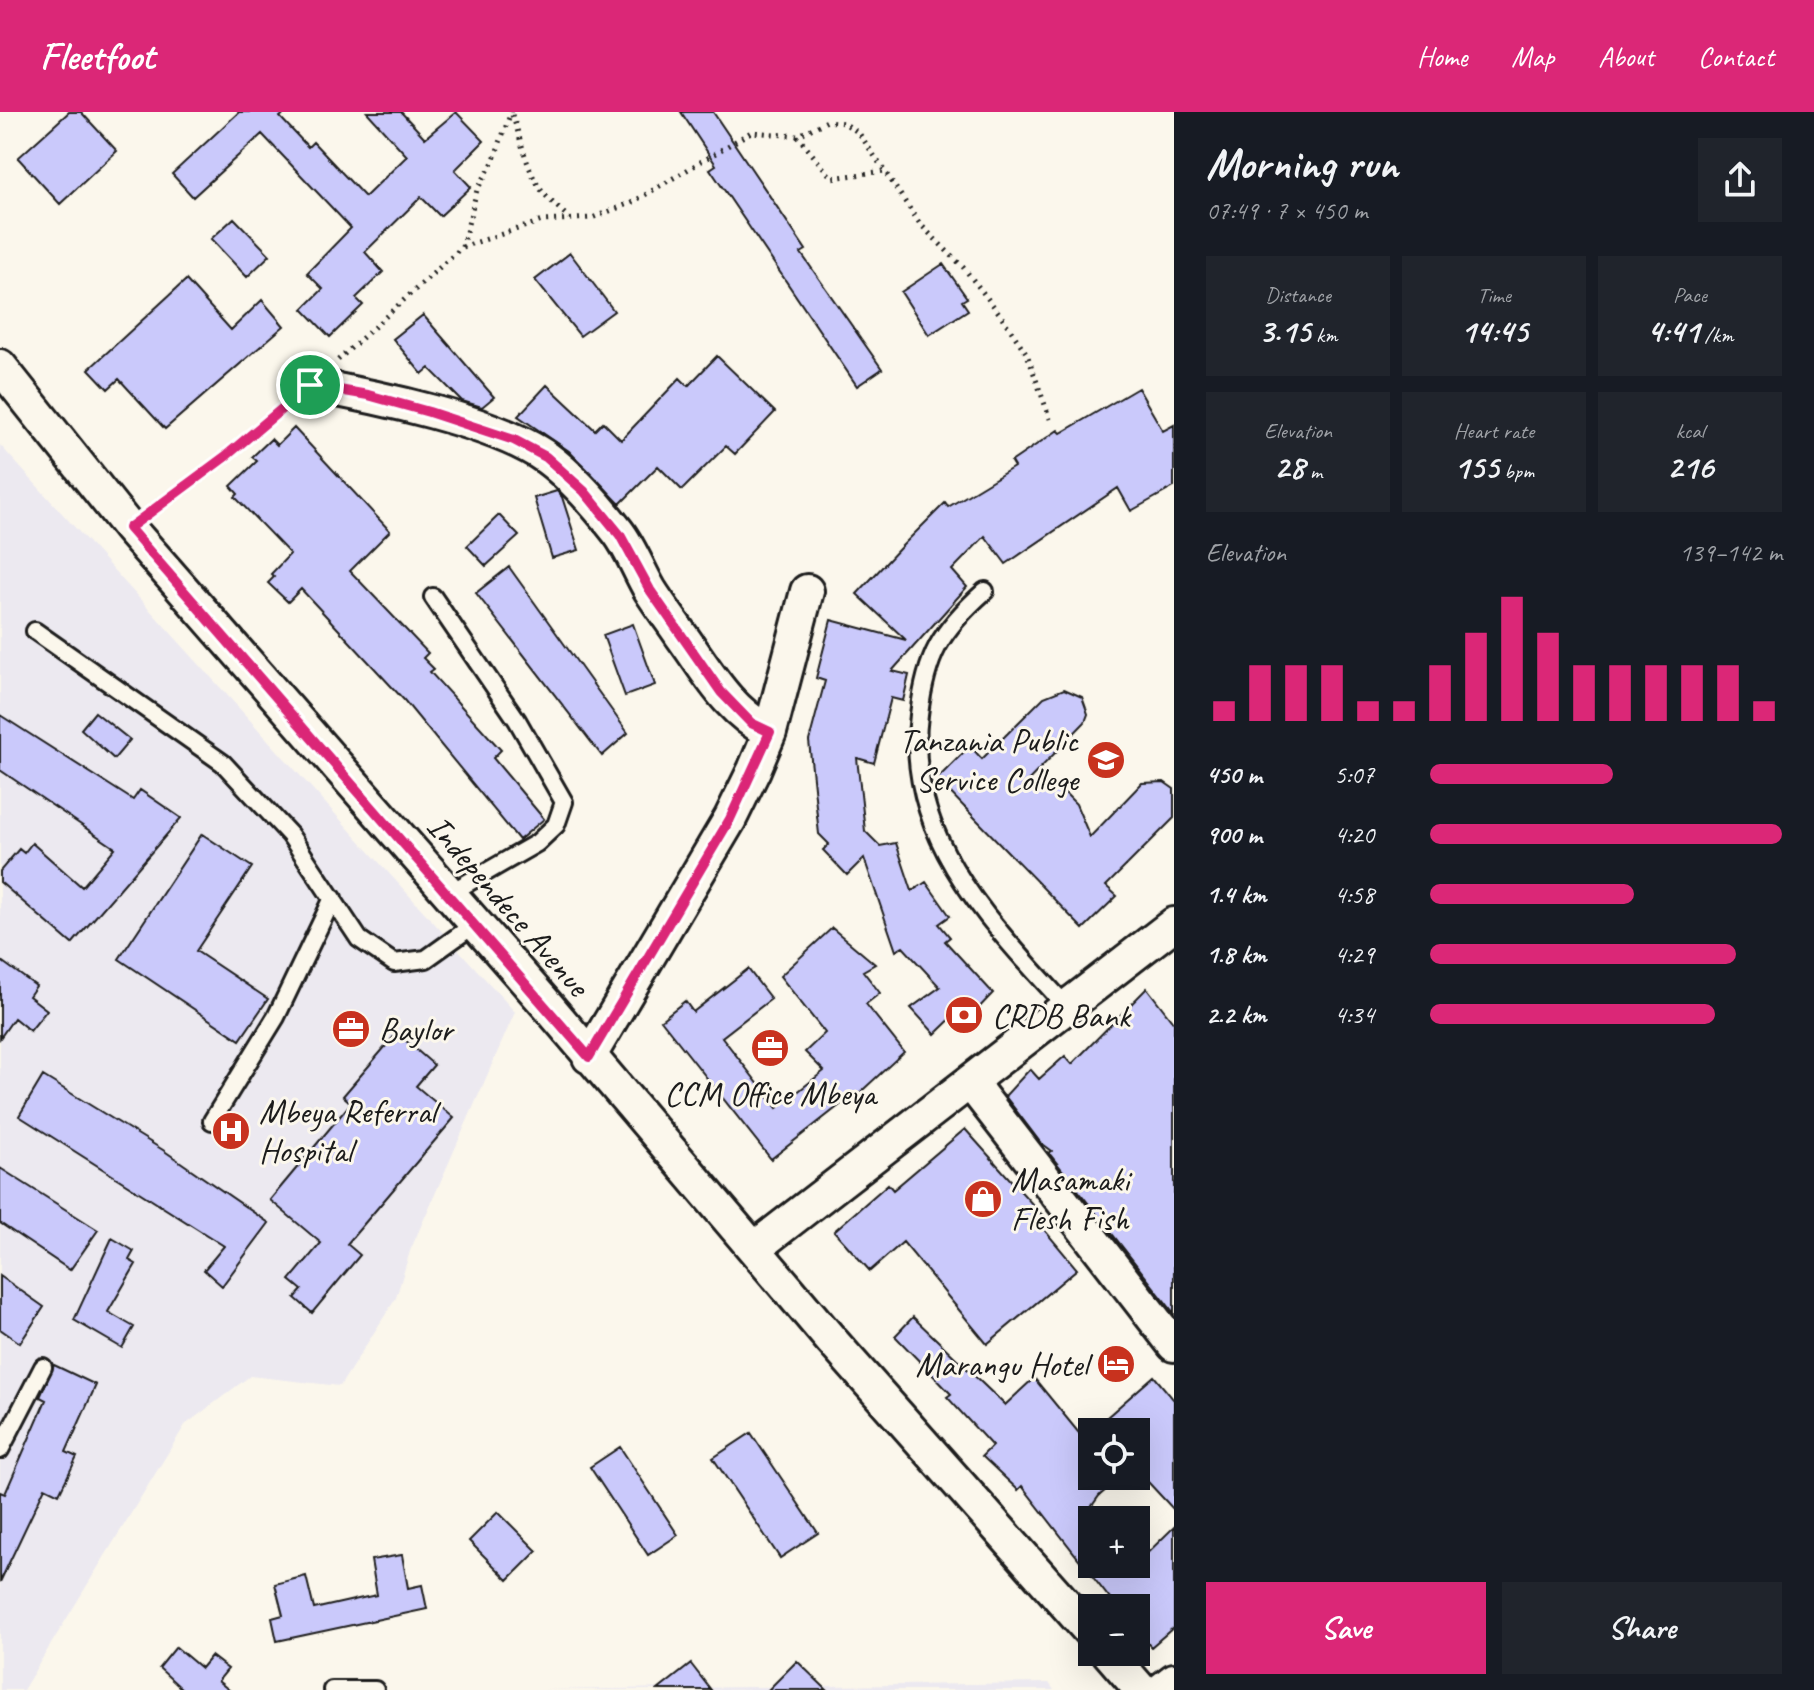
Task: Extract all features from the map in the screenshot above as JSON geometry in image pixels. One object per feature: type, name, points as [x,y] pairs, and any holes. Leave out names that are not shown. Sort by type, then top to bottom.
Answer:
[{"type":"street","name":"Independece Avenue","points":[[0,366],[129,528],[450,893],[756,1247],[832,1341],[1078,1618]]},
{"type":"street","points":[[310,385],[368,395],[429,412],[514,440],[546,457],[584,491],[620,535],[650,590],[721,692],[751,723],[770,732]]},
{"type":"street","points":[[589,1057],[730,819],[770,732],[807,591]]},
{"type":"street","points":[[756,1247],[1067,1007],[1169,940]]},
{"type":"street","points":[[970,1082],[1174,1345]]},
{"type":"street","points":[[1120,1666],[1141,1690]]},
{"type":"street","points":[[1161,1690],[1174,1680]]},
{"type":"lane","points":[[985,591],[963,610],[928,661],[915,743],[921,793],[936,834],[961,882],[998,932],[1067,1007]]},
{"type":"lane","points":[[433,597],[517,720],[564,802],[556,825],[537,843],[450,893]]},
{"type":"lane","points":[[35,631],[223,763],[290,835],[359,939],[394,963],[426,959],[475,924]]},
{"type":"lane","points":[[212,1121],[276,1017],[333,898]]},
{"type":"lane","points":[[0,1450],[43,1367]]},
{"type":"lane","points":[[332,1690],[375,1690]]},
{"type":"path","points":[[511,113],[535,179],[570,219]]},
{"type":"path","points":[[462,247],[477,190],[493,162],[511,113]]},
{"type":"path","points":[[129,528],[226,456],[310,385],[462,247],[501,232],[592,218],[633,202],[751,132],[797,136],[827,121],[844,123],[859,133],[920,224],[963,267],[1027,354],[1050,419]]},
{"type":"path","points":[[797,136],[832,178],[885,171]]},
{"type":"shaded area","name":"Mbeya Referral Hospital","points":[[0,445],[515,1012],[410,1251],[396,1298],[340,1386],[250,1376],[185,1425],[23,1690],[0,1690]]},
{"type":"shaded area","points":[[1049,1683],[1054,1690],[541,1690]]},
{"type":"building","points":[[69,112],[81,112],[117,151],[60,204],[18,158]]},
{"type":"building","points":[[239,112],[286,112],[280,117],[308,147],[313,142],[365,197],[407,156],[367,112],[401,112],[425,138],[456,112],[484,141],[455,170],[471,187],[440,216],[421,197],[365,252],[383,272],[356,298],[363,305],[330,337],[303,309],[323,289],[307,273],[351,228],[262,134],[193,197],[172,174]]},
{"type":"building","points":[[681,112],[713,112],[806,250],[801,253],[882,369],[857,386],[710,169],[716,165]]},
{"type":"building","points":[[234,218],[270,255],[247,277],[211,239]]},
{"type":"building","points":[[570,253],[614,311],[580,336],[535,280]]},
{"type":"building","points":[[943,264],[967,298],[962,301],[968,310],[929,335],[901,292]]},
{"type":"building","points":[[186,280],[231,330],[262,300],[284,326],[165,429],[119,379],[108,389],[89,369]]},
{"type":"building","points":[[423,315],[494,397],[482,407],[462,401],[429,368],[422,374],[393,339]]},
{"type":"building","points":[[717,356],[775,412],[735,454],[726,446],[682,490],[658,466],[620,504],[569,451],[518,416],[547,385],[595,430],[603,422],[621,440],[680,378],[688,386]]},
{"type":"building","points":[[1138,388],[1163,431],[1174,425],[1174,487],[1131,511],[1118,488],[1006,564],[985,536],[952,570],[967,587],[892,671],[909,675],[903,701],[891,698],[874,763],[857,758],[865,831],[880,846],[896,843],[912,891],[926,882],[950,916],[939,924],[950,937],[945,941],[993,993],[973,1014],[965,1005],[935,1034],[911,1008],[940,987],[903,947],[896,951],[864,858],[847,875],[823,850],[829,844],[819,834],[809,741],[825,681],[816,678],[831,620],[906,640],[857,594],[945,503],[948,507],[1014,467],[1011,462],[1058,430],[1061,433]]},
{"type":"building","points":[[294,428],[390,531],[350,571],[428,653],[423,658],[434,669],[430,672],[501,750],[493,758],[544,819],[519,840],[404,700],[301,589],[288,602],[268,583],[274,577],[271,574],[290,554],[235,497],[238,494],[231,486],[257,461],[252,457],[271,439],[277,445]]},
{"type":"building","points":[[557,491],[562,497],[579,550],[552,558],[534,498]]},
{"type":"building","points":[[499,515],[519,536],[486,566],[467,546]]},
{"type":"building","points":[[509,567],[628,733],[602,756],[476,593]]},
{"type":"building","points":[[633,624],[655,685],[625,696],[603,635]]},
{"type":"building","points":[[1064,689],[1082,697],[1088,714],[1085,722],[1023,786],[1062,790],[1076,804],[1090,837],[1142,783],[1164,782],[1174,789],[1174,818],[1106,886],[1117,896],[1083,929],[937,779],[970,746],[982,759],[1044,697]]},
{"type":"building","points":[[95,712],[130,740],[114,759],[81,729]]},
{"type":"building","points":[[0,715],[133,800],[140,790],[181,818],[72,944],[0,882],[0,871],[19,849],[24,853],[32,843],[82,887],[115,848],[0,770]]},
{"type":"building","points":[[202,834],[252,867],[196,951],[268,999],[240,1040],[119,959]]},
{"type":"building","points":[[832,928],[875,964],[863,971],[880,993],[866,1004],[904,1052],[852,1100],[849,1098],[771,1159],[661,1020],[685,1001],[693,1012],[748,969],[771,999],[722,1037],[777,1108],[824,1071],[805,1052],[825,1033],[780,976]]},
{"type":"building","points":[[0,960],[36,986],[29,996],[47,1010],[30,1031],[14,1018],[0,1038]]},
{"type":"building","points":[[1147,988],[1174,1023],[1174,1313],[1049,1153],[1052,1151],[1040,1142],[1005,1096],[1030,1069],[1039,1079],[1065,1056],[1072,1064]]},
{"type":"building","points":[[397,1033],[434,1065],[416,1086],[454,1118],[347,1244],[360,1255],[312,1313],[295,1298],[302,1290],[290,1280],[321,1243],[270,1200],[351,1103],[343,1096]]},
{"type":"building","points":[[43,1076],[163,1150],[269,1223],[222,1286],[204,1270],[224,1246],[19,1116]]},
{"type":"building","points":[[965,1129],[1042,1215],[1036,1220],[1077,1269],[987,1344],[903,1242],[870,1271],[834,1231],[888,1184],[893,1190]]},
{"type":"building","points":[[0,1168],[98,1230],[70,1270],[0,1223]]},
{"type":"building","points":[[112,1238],[134,1251],[129,1260],[136,1264],[108,1312],[134,1327],[122,1348],[74,1320]]},
{"type":"building","points":[[0,1276],[44,1307],[20,1343],[0,1329]]},
{"type":"building","points":[[913,1317],[1005,1405],[1034,1378],[1078,1432],[1078,1490],[1106,1490],[1092,1506],[1078,1506],[1078,1558],[1022,1486],[1018,1490],[982,1456],[992,1446],[947,1397],[951,1394],[895,1336]]},
{"type":"building","points":[[54,1365],[96,1385],[66,1452],[77,1457],[59,1494],[45,1487],[0,1582],[0,1492],[5,1494],[46,1400],[40,1397]]},
{"type":"building","points":[[1154,1376],[1174,1400],[1174,1510],[1150,1484],[1150,1418],[1106,1418]]},
{"type":"building","points":[[751,1433],[818,1533],[780,1558],[713,1458]]},
{"type":"building","points":[[620,1447],[678,1535],[648,1555],[590,1467]]},
{"type":"building","points":[[498,1512],[537,1551],[508,1580],[469,1541]]},
{"type":"building","points":[[1174,1527],[1174,1627],[1151,1647],[1150,1594],[1106,1594],[1094,1578],[1150,1578],[1150,1550]]},
{"type":"building","points":[[402,1555],[408,1588],[422,1585],[427,1609],[277,1641],[272,1618],[283,1615],[275,1584],[306,1576],[314,1609],[377,1595],[371,1560]]},
{"type":"building","points":[[176,1647],[201,1668],[211,1656],[228,1669],[218,1681],[229,1690],[183,1690],[159,1668]]},
{"type":"building","points":[[797,1661],[827,1690],[768,1690]]},
{"type":"building","points":[[691,1664],[711,1690],[658,1690]]},
{"type":"place","name":"Tanzania Public Service College","points":[[1106,760]]},
{"type":"place","name":"CRDB Bank","points":[[964,1015]]},
{"type":"place","name":"Baylor","points":[[351,1029]]},
{"type":"place","name":"CCM Office Mbeya","points":[[770,1048]]},
{"type":"place","name":"Mbeya Referral Hospital","points":[[231,1131]]},
{"type":"place","name":"Masamaki Flesh Fish","points":[[983,1199]]},
{"type":"place","name":"Marangu Hotel","points":[[1116,1364]]},
{"type":"route","points":[[310,385],[368,395],[429,412],[514,440],[546,457],[584,491],[620,535],[650,590],[721,692],[751,723],[770,732],[730,819],[589,1057],[450,893],[129,528],[180,487],[226,456],[310,385]]}]
